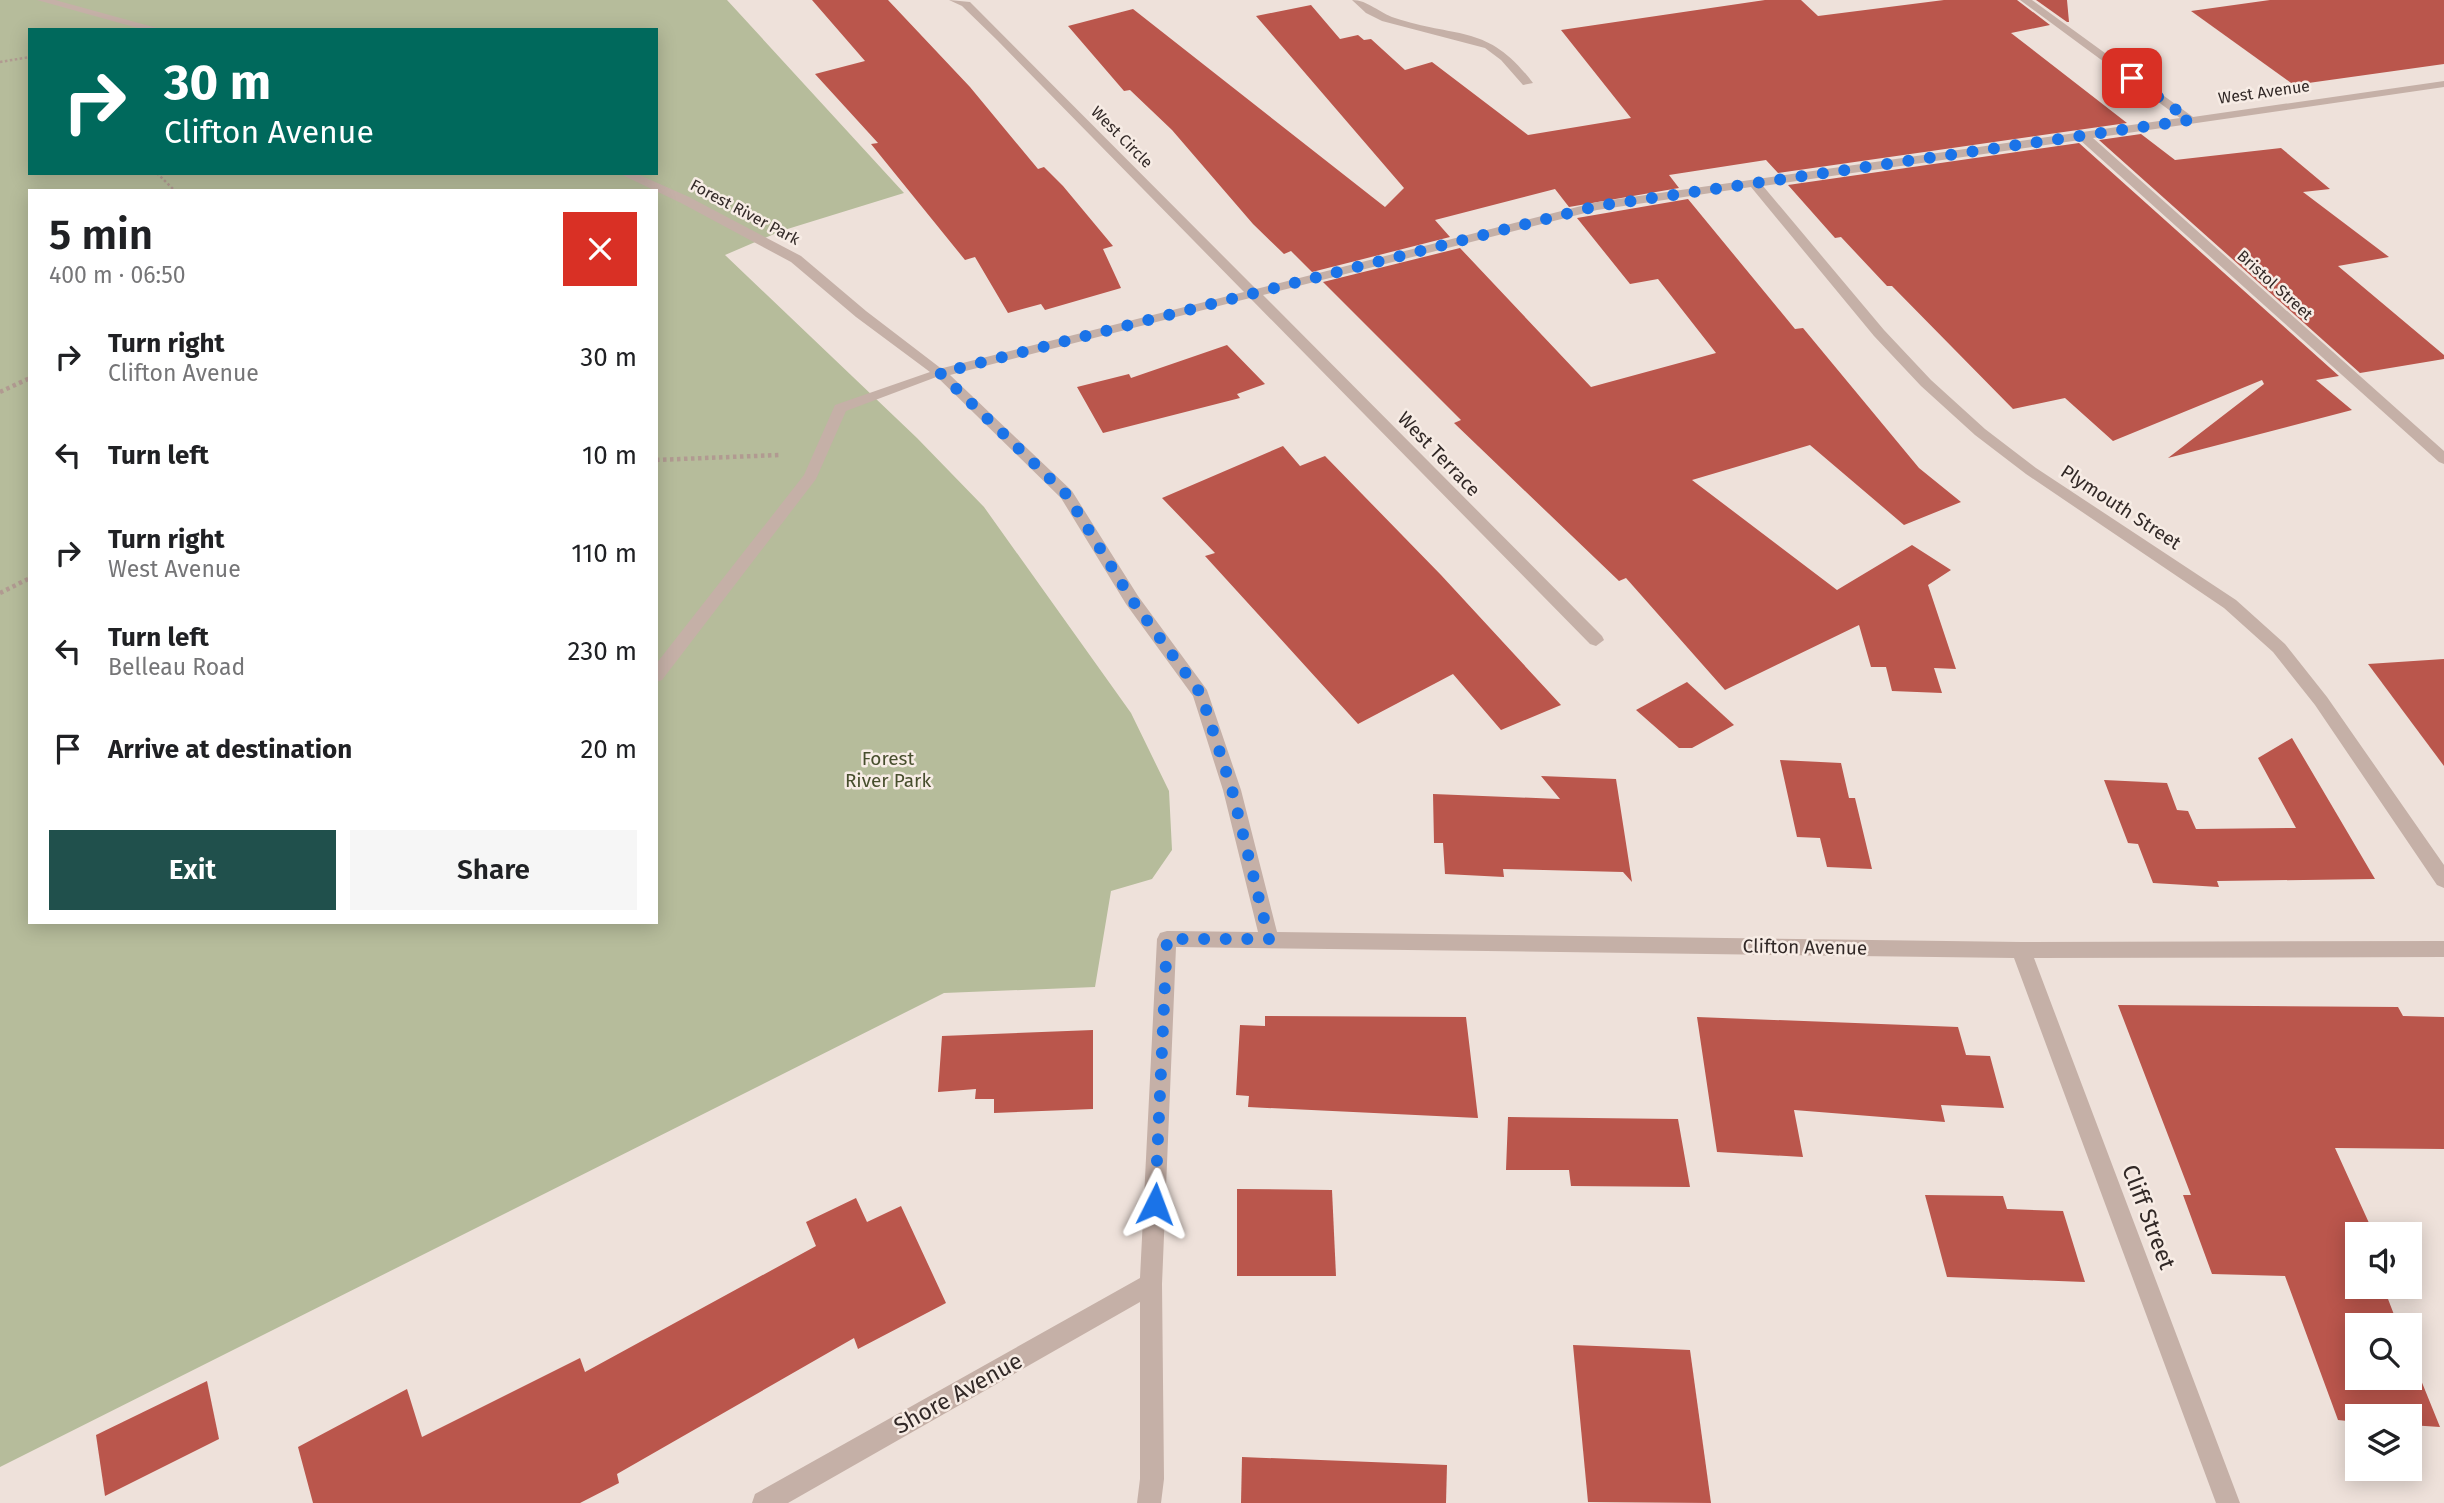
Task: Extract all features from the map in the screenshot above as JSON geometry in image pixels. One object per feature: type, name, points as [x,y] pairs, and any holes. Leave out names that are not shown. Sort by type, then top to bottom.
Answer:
[{"type":"street","points":[[42,0],[151,28]]},
{"type":"street","points":[[1357,0],[1375,15],[1467,37],[1491,47],[1510,62],[1527,83]]},
{"type":"street","points":[[2025,0],[2190,120]]},
{"type":"street","name":"West Circle","points":[[962,1],[1256,294]]},
{"type":"street","name":"West Avenue","points":[[658,673],[811,476],[840,408],[940,373],[1256,294],[1558,214],[2444,85]]},
{"type":"street","name":"Bristol Street","points":[[2083,136],[2444,459]]},
{"type":"street","name":"Forest River Park","points":[[629,175],[685,200],[796,258],[861,314],[940,373],[1067,495],[1132,600],[1201,694],[1232,790],[1269,939]]},
{"type":"street","name":"Plymouth Street","points":[[1755,184],[1879,333],[1926,383],[1980,432],[2042,478],[2230,604],[2279,648],[2320,701],[2444,880]]},
{"type":"street","name":"West Terrace","points":[[1256,294],[1596,640]]},
{"type":"street","name":"Clifton Avenue","points":[[1151,1284],[1167,939],[2021,950],[2444,949]]},
{"type":"street","name":"Cliff Street","points":[[2021,950],[2228,1503]]},
{"type":"street","points":[[1149,1503],[1152,1479],[1151,1284]]},
{"type":"street","name":"Shore Avenue","points":[[764,1503],[1151,1284]]},
{"type":"path","points":[[0,62],[28,57]]},
{"type":"path","points":[[159,175],[173,189]]},
{"type":"path","points":[[0,392],[28,379]]},
{"type":"path","points":[[658,460],[821,452]]},
{"type":"path","points":[[0,593],[28,579]]},
{"type":"green space","name":"Forest River Park","points":[[0,0],[727,0],[904,193],[781,231],[725,255],[917,438],[984,507],[1131,713],[1169,791],[1172,850],[1152,879],[1111,891],[1095,987],[944,993],[0,1467]]},
{"type":"building","points":[[812,0],[888,0],[970,87],[1038,169],[1044,167],[1063,186],[1113,246],[1103,249],[1121,288],[1045,310],[1041,304],[1008,313],[975,257],[965,260],[871,144],[878,143],[815,74],[865,61]]},
{"type":"building","points":[[1765,0],[1801,0],[1818,16],[1944,0],[2017,0],[2050,25],[2011,33],[2127,123],[1778,173],[1766,160],[1669,175],[1679,188],[1569,207],[1555,189],[1435,220],[1450,237],[1312,272],[1291,251],[1284,254],[1253,224],[1172,130],[1130,90],[1124,91],[1068,26],[1133,9],[1385,207],[1404,188],[1256,16],[1311,5],[1340,39],[1358,35],[1364,40],[1371,39],[1405,70],[1432,62],[1528,135],[1631,118],[1561,30]]},
{"type":"building","points":[[2036,0],[2067,0],[2069,22],[2067,22]]},
{"type":"building","points":[[2270,0],[2444,0],[2444,64],[2294,85],[2191,11]]},
{"type":"building","points":[[2141,134],[2175,160],[2281,148],[2330,189],[2303,192],[2389,257],[2338,266],[2444,355],[2444,359],[2360,373],[2099,140]]},
{"type":"building","points":[[2079,143],[2339,376],[2316,380],[2352,410],[2168,458],[2264,384],[2262,380],[2113,441],[2065,398],[2013,409],[1892,286],[1887,286],[1841,237],[1835,238],[1788,185]]},
{"type":"building","points":[[1688,199],[1795,329],[1803,328],[1919,468],[1961,502],[1904,525],[1810,445],[1692,480],[1837,590],[1912,545],[1951,570],[1928,585],[1956,669],[1934,668],[1942,693],[1892,691],[1886,667],[1871,667],[1859,625],[1725,690],[1626,578],[1619,581],[1454,423],[1461,420],[1323,282],[1460,248],[1591,387],[1716,353],[1658,279],[1630,284],[1577,218]]},
{"type":"building","points":[[1227,345],[1265,384],[1237,394],[1240,398],[1103,433],[1077,387],[1129,374],[1131,378]]},
{"type":"building","points":[[1283,446],[1300,466],[1325,456],[1441,575],[1561,705],[1501,730],[1453,674],[1358,724],[1205,556],[1215,553],[1162,498]]},
{"type":"building","points":[[2444,659],[2444,766],[2368,664]]},
{"type":"building","points":[[1687,682],[1734,725],[1692,748],[1679,748],[1636,710]]},
{"type":"building","points":[[2292,738],[2375,879],[2217,881],[2219,887],[2153,883],[2138,844],[2128,843],[2104,780],[2167,783],[2177,810],[2188,811],[2196,829],[2296,828],[2258,758]]},
{"type":"building","points":[[1780,760],[1841,763],[1849,798],[1855,798],[1872,869],[1827,867],[1820,838],[1797,837]]},
{"type":"building","points":[[1541,776],[1616,779],[1632,882],[1623,872],[1503,869],[1504,877],[1445,874],[1443,843],[1434,843],[1433,794],[1560,799]]},
{"type":"building","points":[[2118,1005],[2398,1007],[2403,1016],[2444,1017],[2444,1149],[2335,1148],[2369,1222],[2345,1222],[2345,1299],[2388,1299],[2393,1313],[2345,1313],[2345,1390],[2422,1390],[2422,1383],[2440,1427],[2422,1426],[2422,1404],[2345,1404],[2345,1421],[2338,1420],[2285,1276],[2212,1274],[2183,1195],[2191,1195]]},
{"type":"building","points":[[1265,1016],[1466,1017],[1478,1118],[1248,1107],[1249,1096],[1236,1095],[1240,1025],[1265,1026]]},
{"type":"building","points":[[1697,1017],[1958,1027],[1966,1055],[1990,1056],[2004,1108],[1941,1105],[1945,1122],[1794,1110],[1803,1157],[1717,1152]]},
{"type":"building","points":[[1093,1030],[1093,1109],[994,1113],[994,1099],[975,1099],[976,1089],[938,1092],[942,1036]]},
{"type":"building","points":[[1508,1117],[1678,1119],[1690,1187],[1571,1186],[1569,1170],[1506,1170]]},
{"type":"building","points":[[1237,1189],[1332,1190],[1336,1276],[1237,1276]]},
{"type":"building","points":[[1925,1195],[2003,1196],[2007,1209],[2063,1211],[2085,1282],[1947,1277]]},
{"type":"building","points":[[856,1198],[867,1222],[901,1206],[946,1303],[858,1349],[854,1338],[617,1474],[619,1483],[580,1503],[313,1503],[298,1447],[407,1389],[422,1437],[580,1358],[585,1372],[816,1246],[806,1222]]},
{"type":"building","points":[[1573,1345],[1690,1350],[1711,1503],[1588,1502]]},
{"type":"building","points":[[207,1381],[219,1439],[105,1496],[96,1435]]},
{"type":"building","points":[[1242,1457],[1447,1465],[1446,1503],[1241,1503]]},
{"type":"route","points":[[1155,1204],[1167,939],[1269,939],[1232,790],[1201,694],[1132,600],[1067,495],[940,373],[1597,206],[2190,120],[2132,78]]}]
